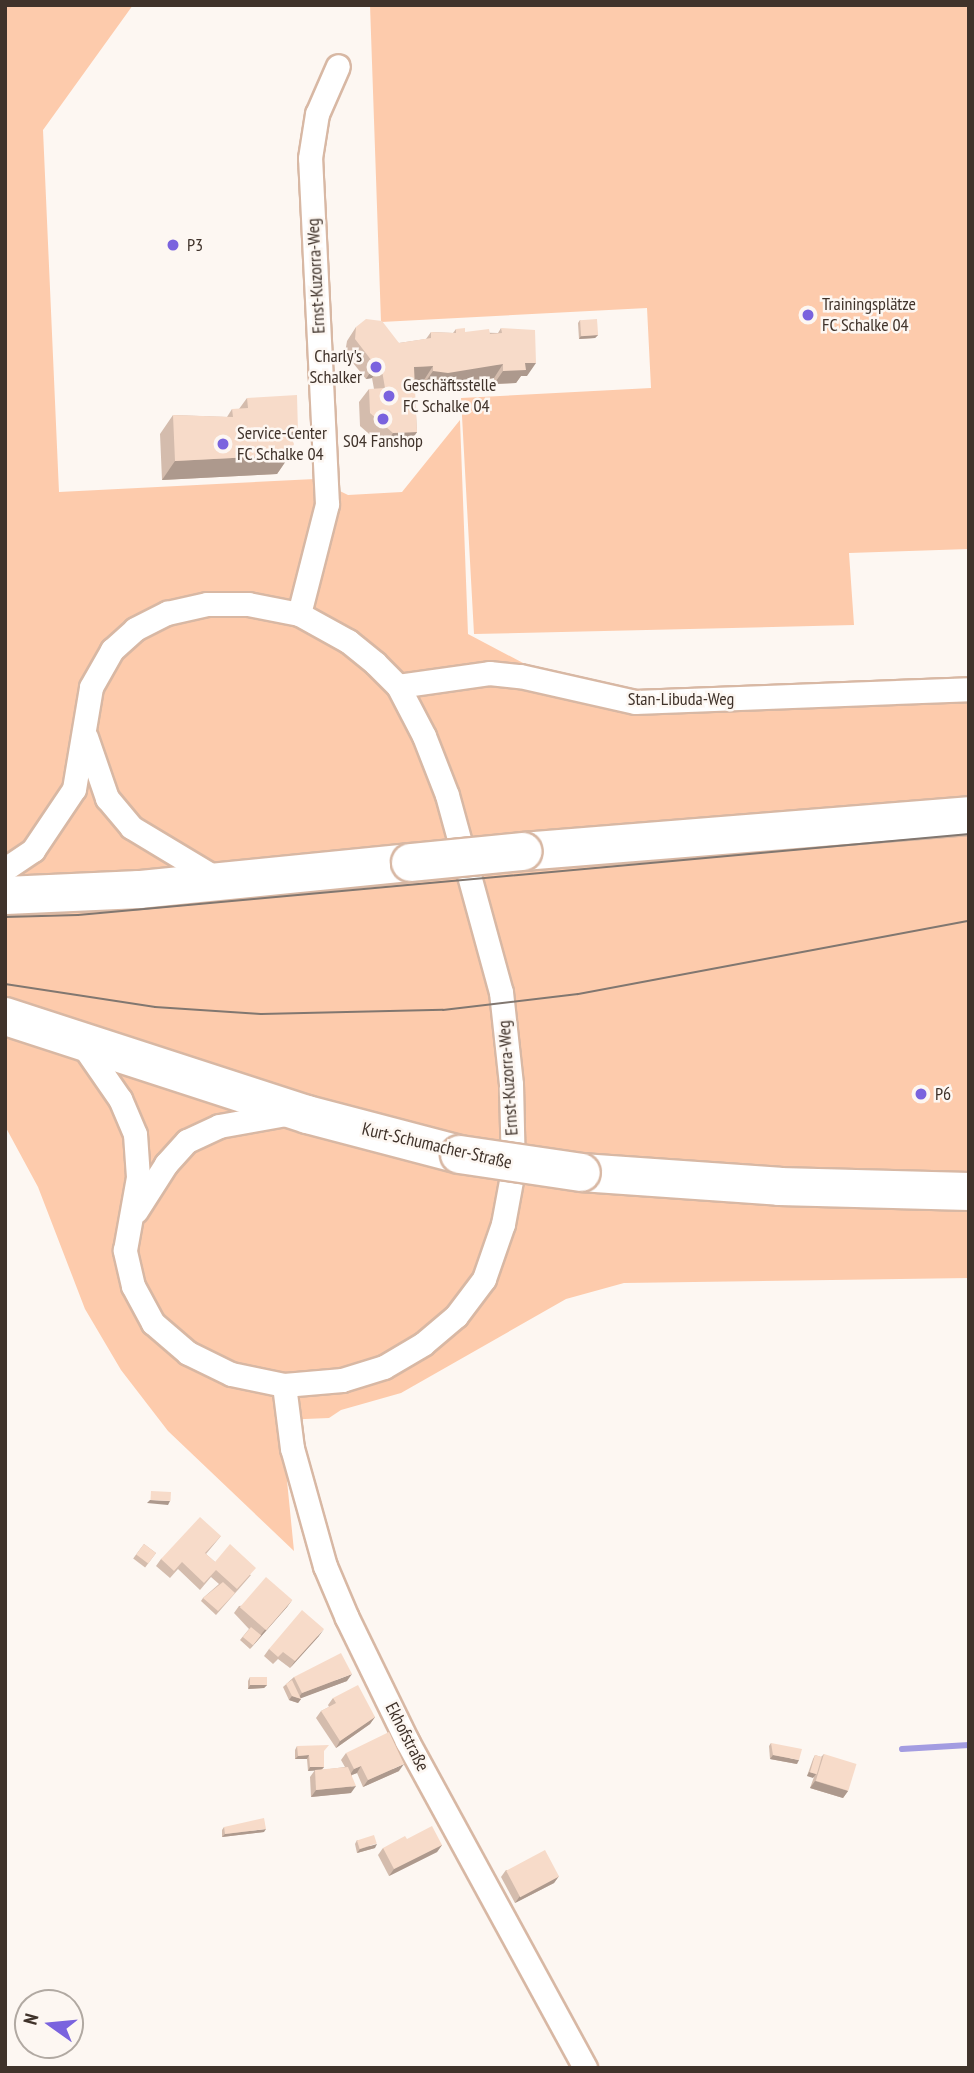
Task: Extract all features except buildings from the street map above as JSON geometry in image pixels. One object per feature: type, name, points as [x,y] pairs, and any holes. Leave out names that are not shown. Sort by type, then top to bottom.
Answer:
[{"type":"main road","points":[[5,895],[219,880],[522,850],[969,815]]},
{"type":"main road","name":"Kurt-Schumacher-Straße","points":[[5,1016],[307,1114],[459,1154],[581,1172],[779,1186],[969,1191]]},
{"type":"street","name":"Ernst-Kuzorra-Weg","points":[[299,614],[327,504],[310,158],[317,114],[338,66]]},
{"type":"street","name":"Ernst-Kuzorra-Weg","points":[[5,869],[33,850],[62,811],[74,789],[91,687],[112,650],[135,629],[167,613],[207,604],[248,604],[299,614],[348,640],[398,686],[424,736],[447,796],[500,992],[511,1084],[513,1170],[503,1224],[484,1279],[456,1316],[384,1367],[342,1380],[284,1385],[231,1374],[188,1353],[153,1323],[133,1286],[125,1250],[138,1177],[135,1134],[95,1058],[76,1038]]},
{"type":"street","name":"Stan-Libuda-Weg","points":[[398,686],[489,673],[520,676],[635,702],[969,689]]},
{"type":"street","name":"Ernst-Kuzorra-Weg","points":[[83,727],[107,798],[131,827],[219,880]]},
{"type":"street","name":"Ernst-Kuzorra-Weg","points":[[131,1219],[166,1164],[187,1141],[219,1126],[273,1114],[307,1114]]},
{"type":"street","name":"Ekhofstraße","points":[[284,1385],[295,1461],[325,1566],[347,1618],[407,1741],[585,2068]]},
{"type":"shaded area","points":[[5,5],[133,5],[43,130],[59,492],[315,479],[348,495],[402,492],[460,420],[468,634],[559,682],[633,703],[969,691],[969,1278],[624,1283],[566,1299],[401,1393],[341,1410],[329,1418],[281,1420],[294,1551],[168,1431],[121,1370],[85,1309],[38,1187],[5,1126]]},
{"type":"shaded area","name":"Trainingsplätze FC Schalke 04","points":[[370,5],[969,5],[969,549],[849,553],[854,625],[474,634],[461,398],[651,388],[647,308],[381,322]]},
{"type":"waterway","points":[[902,1749],[969,1745]]},
{"type":"tram line","points":[[5,917],[78,915],[969,834]]},
{"type":"tram line","points":[[5,984],[155,1007],[261,1014],[443,1010],[578,994],[969,921]]},
{"type":"place","name":"P3","points":[[173,245]]},
{"type":"place","name":"Trainingsplätze FC Schalke 04","points":[[808,315]]},
{"type":"place","name":"Charly's Schalker","points":[[376,367]]},
{"type":"place","name":"Geschäftsstelle FC Schalke 04","points":[[389,396]]},
{"type":"place","name":"S04 Fanshop","points":[[383,419]]},
{"type":"place","name":"Service-Center FC Schalke 04","points":[[223,444]]},
{"type":"place","name":"P6","points":[[921,1094]]}]
